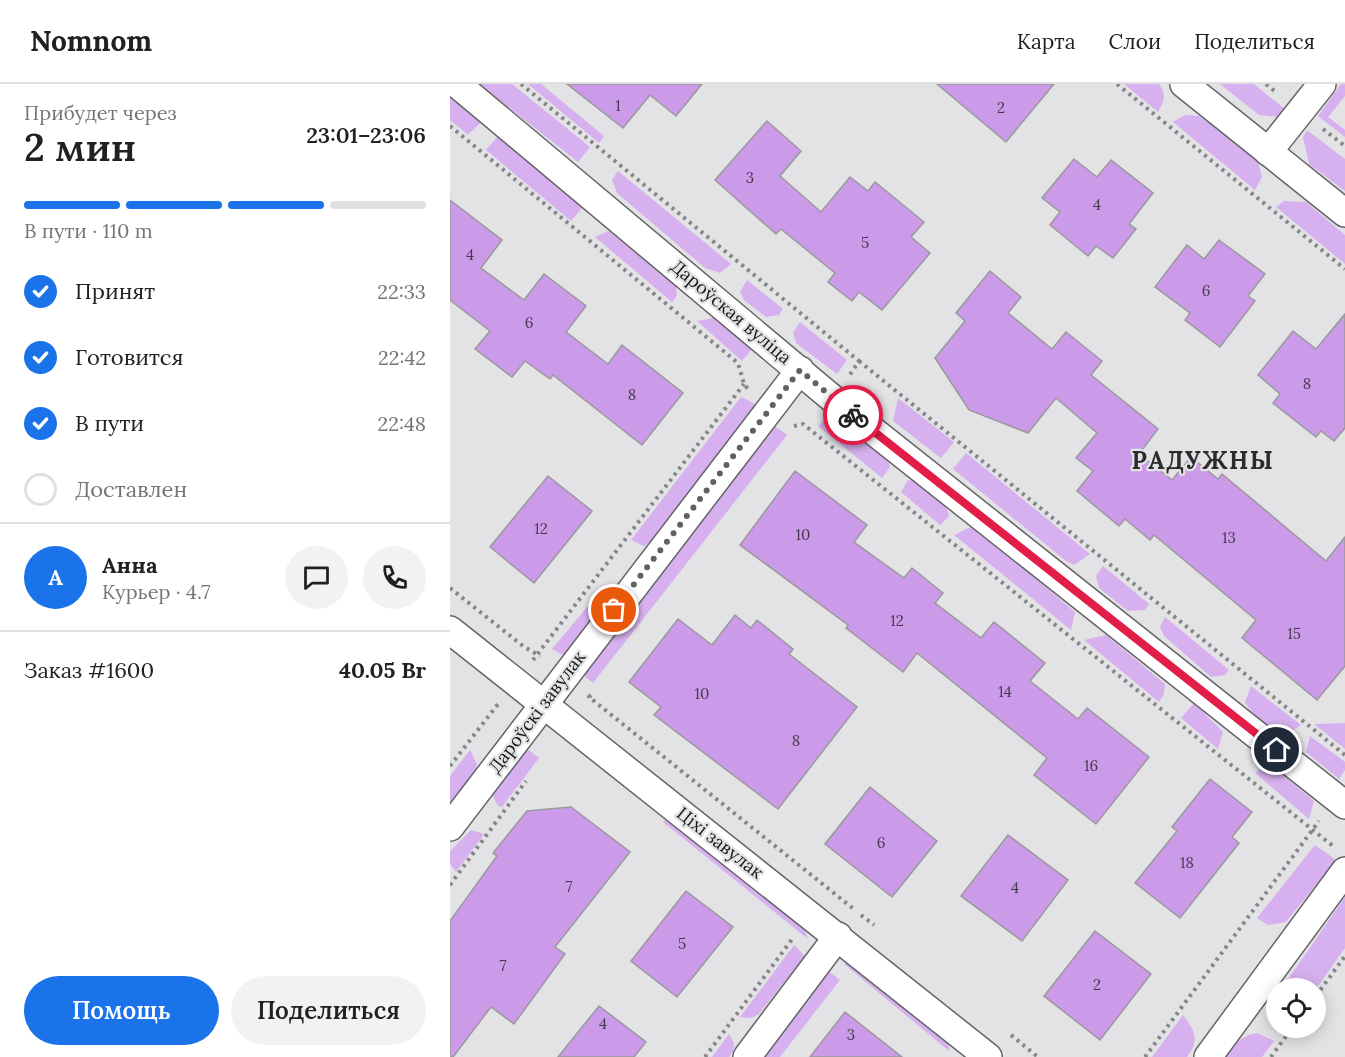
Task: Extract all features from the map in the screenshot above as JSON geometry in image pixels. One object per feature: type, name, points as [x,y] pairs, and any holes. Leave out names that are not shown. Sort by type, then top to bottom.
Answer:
[{"type":"street","name":"Дароўская вуліца","points":[[457,84],[833,399],[1345,805]]},
{"type":"street","points":[[1184,84],[1345,213]]},
{"type":"street","points":[[1268,152],[1322,84]]},
{"type":"street","name":"Дароўскі завулак","points":[[450,827],[800,370]]},
{"type":"street","name":"Ціхі завулак","points":[[450,630],[988,1057]]},
{"type":"street","points":[[1208,1057],[1341,860]]},
{"type":"street","points":[[747,1057],[838,936]]},
{"type":"path","points":[[521,84],[1345,755]]},
{"type":"path","points":[[1117,84],[1345,268]]},
{"type":"path","points":[[450,126],[738,363],[744,384],[796,428],[833,399],[859,361]]},
{"type":"path","points":[[450,766],[744,384]]},
{"type":"path","points":[[803,424],[1314,831],[1341,860]]},
{"type":"path","points":[[589,697],[883,932]]},
{"type":"path","points":[[450,885],[533,772]]},
{"type":"path","points":[[1145,1057],[1314,831]]},
{"type":"path","points":[[705,1057],[795,935]]},
{"type":"path","points":[[1326,982],[1345,956]]},
{"type":"path","points":[[1004,1029],[1038,1057]]},
{"type":"path","points":[[1271,1057],[1285,1038]]},
{"type":"shaded area","points":[[479,84],[512,84],[590,147],[578,162]]},
{"type":"shaded area","points":[[528,84],[541,84],[604,136],[599,143]]},
{"type":"shaded area","points":[[1124,84],[1159,84],[1164,98],[1158,112]]},
{"type":"shaded area","points":[[1220,84],[1254,84],[1286,110],[1281,117],[1259,115]]},
{"type":"shaded area","points":[[1341,84],[1345,84],[1345,96],[1328,117],[1345,130],[1345,137],[1318,116]]},
{"type":"shaded area","points":[[450,97],[482,121],[468,135],[450,120]]},
{"type":"shaded area","points":[[1185,115],[1199,116],[1249,152],[1259,165],[1262,177],[1255,190],[1173,122]]},
{"type":"shaded area","points":[[1307,130],[1345,159],[1345,191],[1309,164],[1303,137]]},
{"type":"shaded area","points":[[498,136],[583,207],[571,221],[486,150]]},
{"type":"shaded area","points":[[618,171],[731,264],[720,273],[705,268],[617,193],[612,180]]},
{"type":"shaded area","points":[[1284,201],[1306,202],[1345,235],[1345,264],[1276,207]]},
{"type":"shaded area","points":[[608,231],[670,276],[676,286],[677,296],[672,302],[595,237]]},
{"type":"shaded area","points":[[747,280],[783,309],[779,315],[766,317],[744,300],[740,292]]},
{"type":"shaded area","points":[[713,318],[724,322],[755,345],[742,361],[697,321]]},
{"type":"shaded area","points":[[800,322],[847,360],[837,374],[796,343],[793,333]]},
{"type":"shaded area","points":[[741,397],[757,405],[653,540],[644,546],[631,540]]},
{"type":"shaded area","points":[[898,398],[954,442],[941,458],[893,421]]},
{"type":"shaded area","points":[[830,414],[887,457],[890,467],[882,478],[818,426]]},
{"type":"shaded area","points":[[772,424],[787,435],[593,683],[583,675]]},
{"type":"shaded area","points":[[966,453],[1090,554],[1074,565],[1066,561],[953,469]]},
{"type":"shaded area","points":[[908,480],[927,488],[944,505],[949,516],[940,525],[901,492]]},
{"type":"shaded area","points":[[973,526],[1075,612],[1071,630],[954,535]]},
{"type":"shaded area","points":[[1103,566],[1149,604],[1145,610],[1128,611],[1099,588],[1096,576]]},
{"type":"shaded area","points":[[594,599],[598,613],[565,656],[552,649]]},
{"type":"shaded area","points":[[1165,617],[1229,670],[1225,675],[1211,677],[1164,636],[1160,627]]},
{"type":"shaded area","points":[[1106,635],[1165,684],[1164,694],[1159,702],[1084,640]]},
{"type":"shaded area","points":[[1251,686],[1301,725],[1286,735],[1263,722],[1245,702]]},
{"type":"shaded area","points":[[1194,703],[1223,732],[1218,749],[1181,718]]},
{"type":"shaded area","points":[[1345,723],[1345,749],[1314,724]]},
{"type":"shaded area","points":[[1310,736],[1345,762],[1345,770],[1339,779],[1306,752]]},
{"type":"shaded area","points":[[526,748],[539,758],[502,807],[498,806],[491,792]]},
{"type":"shaded area","points":[[470,750],[477,764],[475,773],[450,807],[450,776]]},
{"type":"shaded area","points":[[1268,763],[1314,801],[1309,819],[1255,773]]},
{"type":"shaded area","points":[[668,818],[803,925],[808,939],[663,822]]},
{"type":"shaded area","points":[[471,830],[484,834],[456,872],[450,864],[450,851]]},
{"type":"shaded area","points":[[1315,845],[1336,860],[1286,922],[1268,925],[1257,918]]},
{"type":"shaded area","points":[[1345,897],[1345,948],[1324,978],[1289,978]]},
{"type":"shaded area","points":[[794,945],[805,956],[759,1014],[752,1018],[740,1017]]},
{"type":"shaded area","points":[[849,959],[948,1039],[949,1051],[844,964]]},
{"type":"shaded area","points":[[827,970],[840,980],[780,1057],[760,1057]]},
{"type":"shaded area","points":[[1183,1015],[1191,1026],[1195,1040],[1187,1057],[1152,1057]]},
{"type":"shaded area","points":[[1257,1033],[1274,1041],[1262,1057],[1224,1057],[1238,1041]]},
{"type":"shaded area","points":[[729,1034],[734,1046],[729,1057],[712,1057]]},
{"type":"building","points":[[567,84],[702,84],[676,116],[650,95],[623,128]]},
{"type":"building","points":[[937,84],[1054,84],[1006,142]]},
{"type":"building","points":[[767,121],[801,151],[780,176],[821,212],[850,177],[868,191],[875,182],[924,222],[911,237],[930,253],[882,310],[859,292],[852,301],[828,282],[835,273],[781,229],[776,234],[715,180]]},
{"type":"building","points":[[1074,159],[1097,177],[1111,160],[1153,193],[1129,224],[1136,229],[1113,258],[1096,246],[1088,256],[1050,225],[1060,212],[1042,198]]},
{"type":"building","points":[[450,200],[502,240],[481,268],[524,300],[544,274],[586,306],[566,332],[608,364],[622,345],[683,393],[642,445],[553,375],[550,379],[525,361],[512,377],[475,349],[490,331],[450,300]]},
{"type":"building","points":[[1219,240],[1265,274],[1248,296],[1255,301],[1220,347],[1185,320],[1190,313],[1155,287],[1187,245],[1204,259]]},
{"type":"building","points":[[990,271],[1021,297],[1008,313],[1052,349],[1066,332],[1102,361],[1091,375],[1158,429],[1139,454],[1172,480],[1191,457],[1218,479],[1222,474],[1326,561],[1345,537],[1345,666],[1317,700],[1242,638],[1256,620],[1154,535],[1150,540],[1125,519],[1119,526],[1077,491],[1093,471],[1076,458],[1097,433],[1056,398],[1028,433],[969,410],[935,358],[965,321],[956,313]]},
{"type":"building","points":[[1345,314],[1345,428],[1334,441],[1321,431],[1316,437],[1273,403],[1280,394],[1258,375],[1293,331],[1316,349]]},
{"type":"building","points":[[795,471],[867,525],[854,542],[904,578],[912,568],[943,593],[935,603],[981,638],[994,622],[1045,663],[1030,681],[1078,719],[1087,708],[1149,757],[1096,824],[1034,775],[1047,758],[917,653],[903,672],[846,628],[848,625],[740,545]]},
{"type":"building","points":[[548,476],[592,511],[534,583],[490,547]]},
{"type":"building","points":[[735,615],[751,628],[757,620],[793,649],[789,654],[857,707],[778,809],[654,715],[661,707],[629,682],[678,619],[712,645]]},
{"type":"building","points":[[1210,779],[1252,812],[1232,837],[1239,843],[1180,918],[1135,883],[1177,831],[1172,827]]},
{"type":"building","points":[[870,787],[937,841],[892,897],[825,844]]},
{"type":"building","points":[[571,807],[630,852],[555,947],[565,954],[514,1024],[491,1007],[453,1057],[450,1057],[450,921],[497,856],[493,853],[527,811]]},
{"type":"building","points":[[1008,835],[1068,880],[1022,941],[961,896]]},
{"type":"building","points":[[686,891],[733,927],[677,997],[631,961]]},
{"type":"building","points":[[1095,931],[1151,974],[1100,1040],[1044,996]]},
{"type":"building","points":[[599,1006],[646,1042],[634,1057],[558,1057]]},
{"type":"building","points":[[845,1012],[902,1057],[810,1057]]},
{"type":"way so far","points":[[614,610],[800,370],[853,415]]},
{"type":"district","name":"РАДУЖНЫ","points":[[1203,461]]},
{"type":"route","points":[[853,415],[1277,750]]}]
